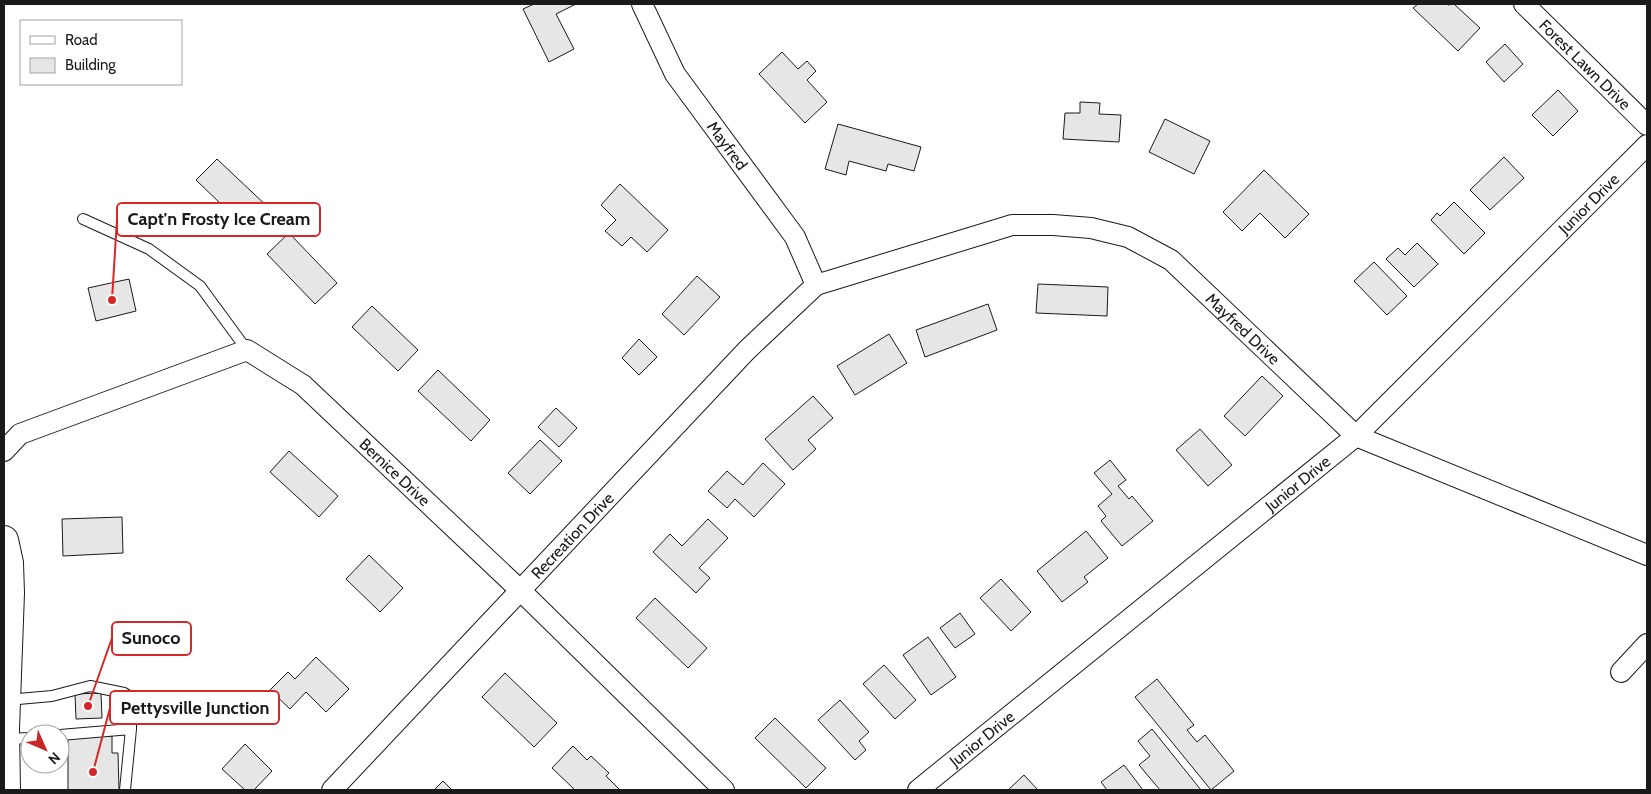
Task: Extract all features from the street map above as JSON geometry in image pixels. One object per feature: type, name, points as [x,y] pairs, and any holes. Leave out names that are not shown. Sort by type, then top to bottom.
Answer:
[{"type":"main road","points":[[4,540],[9,563],[10,593],[6,700],[18,738],[6,790]]},
{"type":"street","name":"Mayfred","points":[[642,4],[675,74],[795,238],[816,285]]},
{"type":"street","name":"Forest Lawn Drive","points":[[1524,4],[1647,125]]},
{"type":"street","name":"Junior Drive","points":[[918,790],[1356,436],[1647,145]]},
{"type":"street","name":"Mayfred Drive","points":[[816,285],[1012,226],[1053,225],[1091,228],[1128,236],[1171,260],[1356,436],[1647,555]]},
{"type":"street","name":"Recreation Drive","points":[[332,790],[747,350],[816,285]]},
{"type":"street","points":[[4,451],[20,434],[247,350]]},
{"type":"street","name":"Bernice Drive","points":[[247,350],[303,385],[520,591],[724,790]]},
{"type":"street","points":[[1621,672],[1647,644]]},
{"type":"lane","points":[[83,219],[149,249],[200,286],[247,350]]},
{"type":"lane","points":[[6,700],[52,696],[90,686],[124,693],[130,697],[131,729],[125,790]]},
{"type":"lane","points":[[70,734],[131,729]]},
{"type":"building","points":[[534,4],[576,4],[556,14],[574,49],[549,62],[523,9]]},
{"type":"building","points":[[1418,4],[1454,4],[1480,28],[1458,51],[1413,8]]},
{"type":"building","points":[[1505,44],[1523,64],[1504,82],[1486,62]]},
{"type":"building","points":[[782,52],[798,69],[807,61],[816,71],[807,80],[827,102],[805,123],[759,74]]},
{"type":"building","points":[[1558,90],[1578,111],[1553,136],[1532,115]]},
{"type":"building","points":[[1080,102],[1100,103],[1099,114],[1121,115],[1119,142],[1063,139],[1065,113],[1080,113]]},
{"type":"building","points":[[1165,119],[1210,141],[1194,174],[1149,152]]},
{"type":"building","points":[[838,124],[921,147],[914,171],[888,164],[886,171],[849,161],[846,175],[825,169]]},
{"type":"building","points":[[1504,157],[1524,178],[1490,210],[1470,190]]},
{"type":"building","points":[[217,159],[271,210],[250,232],[196,180]]},
{"type":"building","points":[[1264,170],[1309,214],[1285,238],[1260,213],[1242,231],[1223,212]]},
{"type":"building","points":[[620,184],[668,230],[647,252],[631,237],[622,246],[605,231],[616,220],[601,205]]},
{"type":"building","points":[[1454,202],[1485,233],[1464,254],[1431,220],[1437,213],[1440,216]]},
{"type":"building","points":[[289,233],[337,283],[315,304],[267,254]]},
{"type":"building","points":[[1417,243],[1438,264],[1414,287],[1386,259],[1398,248],[1405,255]]},
{"type":"building","points":[[1374,262],[1407,296],[1387,315],[1354,281]]},
{"type":"building","points":[[697,276],[720,297],[684,335],[662,314]]},
{"type":"building","points":[[129,279],[136,311],[96,321],[88,288]]},
{"type":"building","points":[[1038,284],[1108,287],[1107,316],[1036,313]]},
{"type":"building","points":[[988,304],[997,330],[925,357],[916,330]]},
{"type":"building","points":[[372,306],[418,350],[398,371],[352,327]]},
{"type":"building","points":[[889,334],[907,363],[855,395],[837,366]]},
{"type":"building","points":[[639,339],[657,357],[639,375],[622,358]]},
{"type":"building","points":[[438,370],[490,420],[471,441],[418,391]]},
{"type":"building","points":[[1262,376],[1283,396],[1245,436],[1224,416]]},
{"type":"building","points":[[813,396],[833,418],[808,440],[816,449],[793,470],[765,439]]},
{"type":"building","points":[[556,408],[577,428],[559,447],[538,427]]},
{"type":"building","points":[[1200,429],[1232,465],[1208,486],[1176,450]]},
{"type":"building","points":[[540,440],[562,461],[530,494],[508,473]]},
{"type":"building","points":[[289,451],[338,496],[319,517],[270,472]]},
{"type":"building","points":[[1110,460],[1126,480],[1118,486],[1129,499],[1132,496],[1153,521],[1122,546],[1101,521],[1106,516],[1098,506],[1112,494],[1094,473]]},
{"type":"building","points":[[763,463],[785,484],[754,517],[735,499],[727,508],[708,491],[727,471],[743,485]]},
{"type":"building","points":[[122,517],[123,553],[63,556],[62,519]]},
{"type":"building","points":[[708,519],[728,538],[699,568],[710,578],[696,593],[653,552],[670,534],[682,546]]},
{"type":"building","points":[[1086,531],[1108,558],[1084,577],[1088,582],[1062,602],[1037,571]]},
{"type":"building","points":[[369,555],[403,588],[380,612],[346,579]]},
{"type":"building","points":[[1001,579],[1031,612],[1011,631],[980,598]]},
{"type":"building","points":[[655,598],[707,648],[688,668],[636,618]]},
{"type":"building","points":[[960,613],[975,634],[955,648],[940,628]]},
{"type":"building","points":[[928,637],[956,677],[931,695],[903,655]]},
{"type":"building","points":[[316,657],[349,689],[326,712],[306,692],[290,709],[270,690],[288,672],[295,679]]},
{"type":"building","points":[[884,665],[916,700],[895,719],[863,684]]},
{"type":"building","points":[[505,673],[557,723],[534,747],[482,697]]},
{"type":"building","points":[[1157,679],[1194,725],[1187,730],[1197,742],[1205,735],[1234,771],[1211,790],[1135,697]]},
{"type":"building","points":[[101,693],[102,718],[76,719],[75,694]]},
{"type":"building","points":[[840,700],[869,732],[859,741],[866,750],[855,760],[818,720]]},
{"type":"building","points":[[775,718],[826,768],[806,788],[755,738]]},
{"type":"building","points":[[1152,729],[1201,790],[1160,790],[1139,765],[1150,756],[1138,741]]},
{"type":"building","points":[[70,736],[112,736],[112,753],[118,753],[119,790],[68,790]]},
{"type":"building","points":[[245,744],[272,771],[254,790],[245,790],[222,769]]},
{"type":"building","points":[[573,746],[587,760],[591,756],[609,773],[606,776],[620,790],[575,790],[552,768]]},
{"type":"building","points":[[1124,765],[1143,790],[1107,790],[1101,782]]},
{"type":"building","points":[[1024,775],[1038,790],[1008,790]]},
{"type":"building","points":[[443,781],[452,790],[434,790]]},
{"type":"place","name":"Capt'n Frosty Ice Cream","points":[[112,300]]},
{"type":"place","name":"Sunoco","points":[[88,706]]},
{"type":"place","name":"Pettysville Junction","points":[[93,772]]}]
